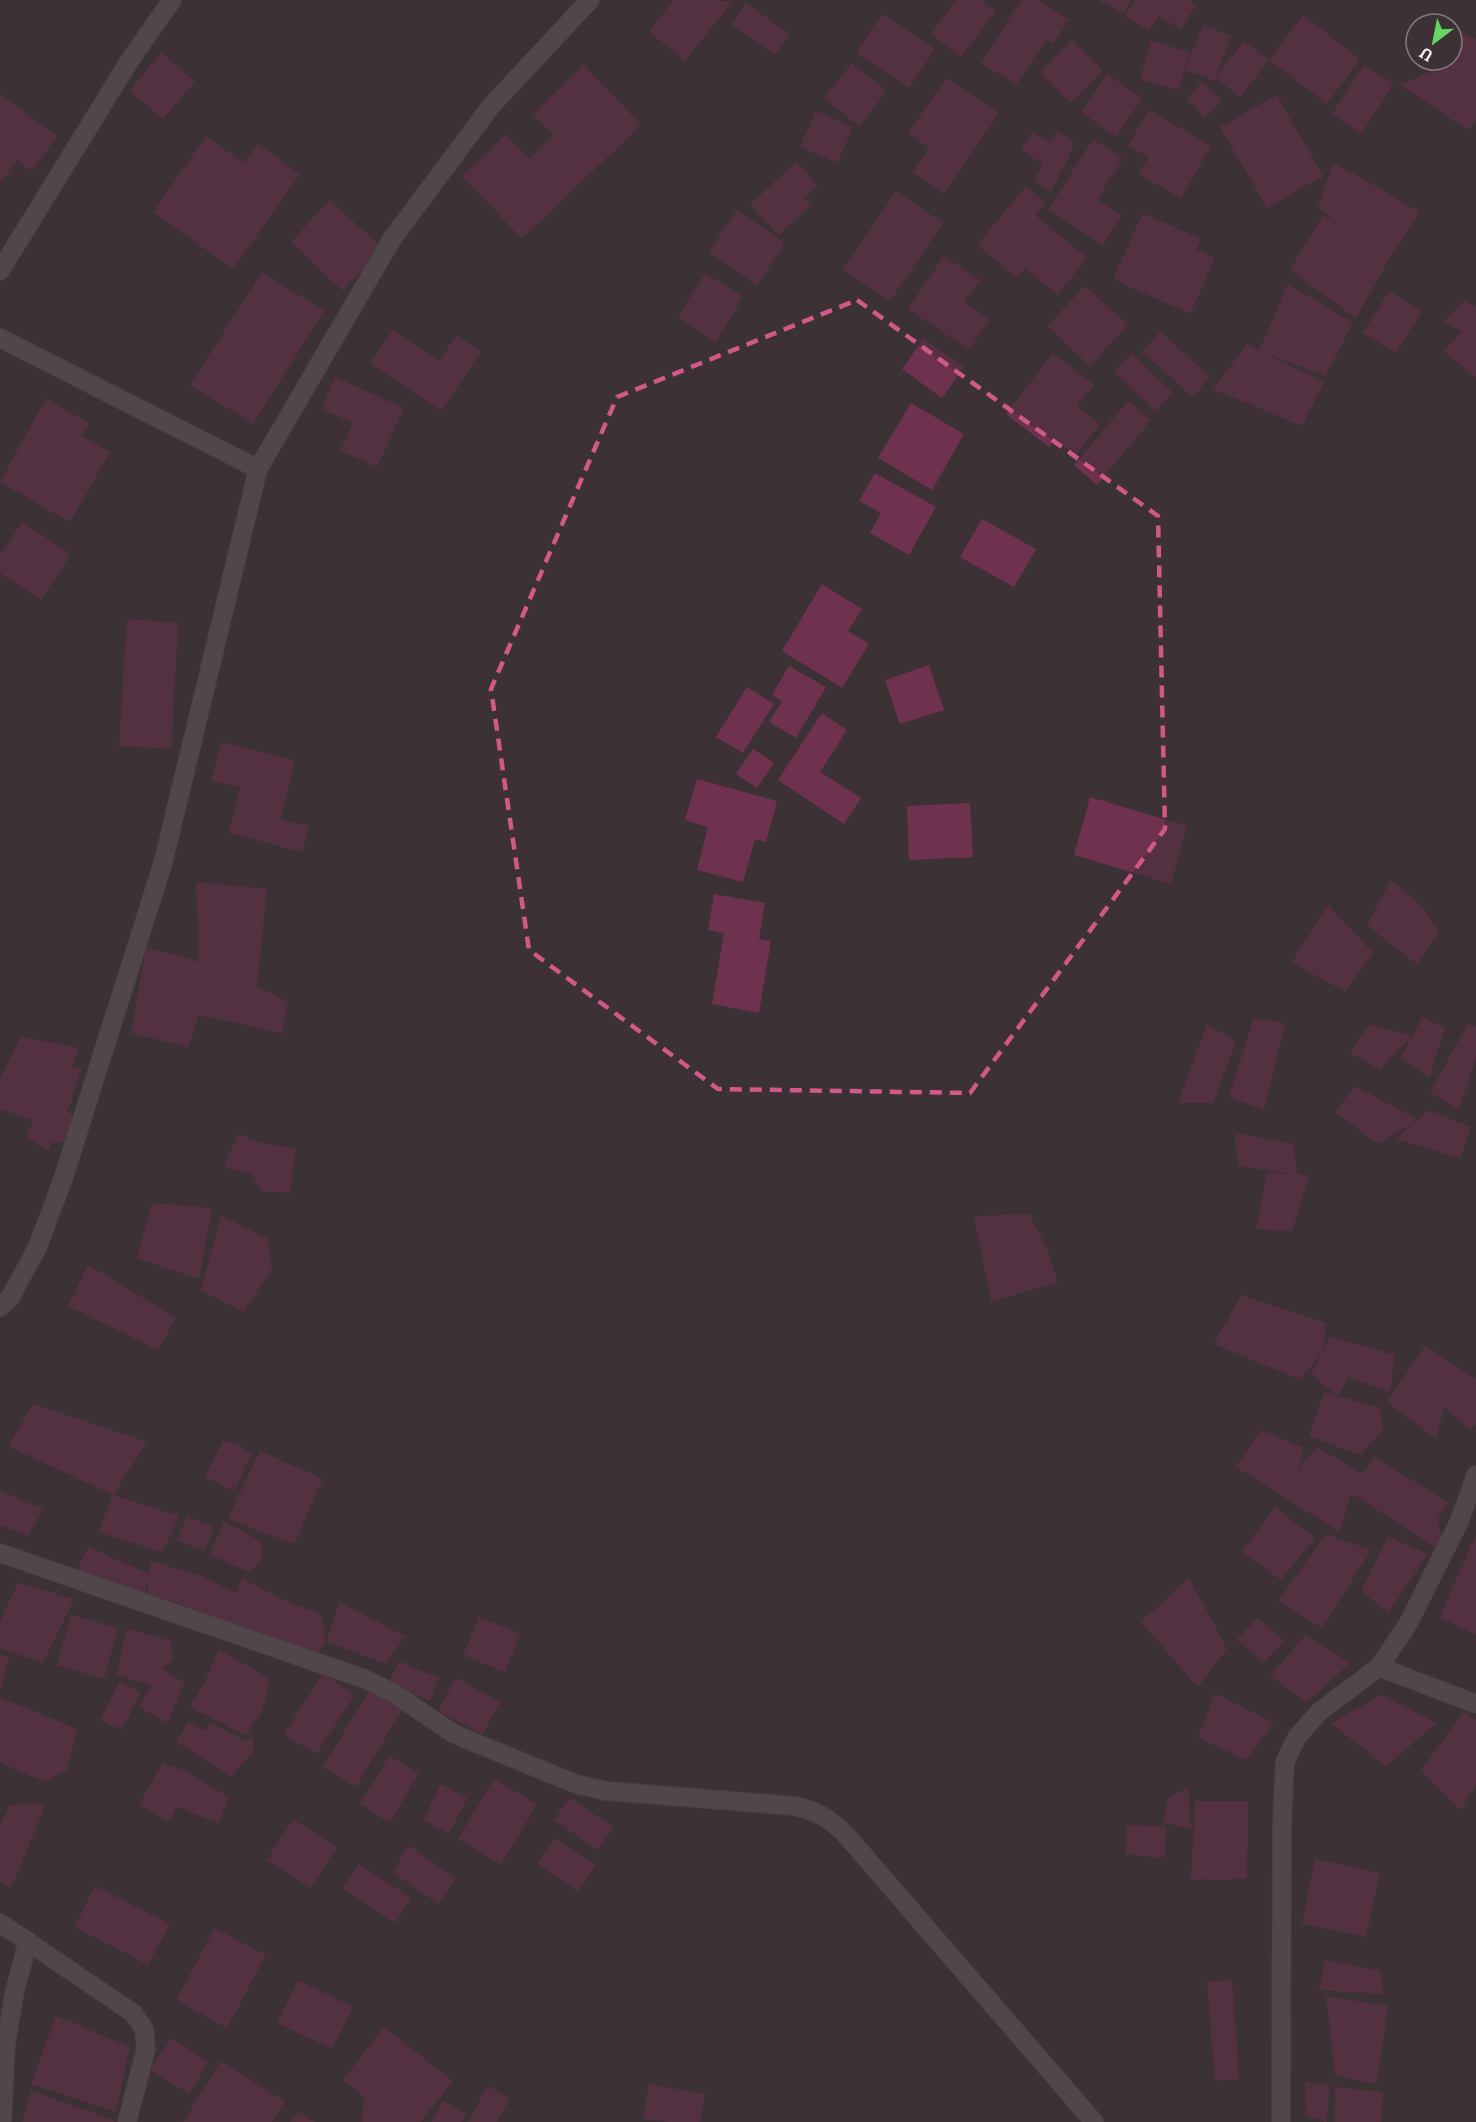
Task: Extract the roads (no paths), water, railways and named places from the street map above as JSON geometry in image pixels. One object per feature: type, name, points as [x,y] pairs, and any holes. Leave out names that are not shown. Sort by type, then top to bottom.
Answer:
[{"type":"street","points":[[0,271],[130,60],[172,0]]},
{"type":"street","points":[[0,1307],[10,1298],[38,1246],[64,1176],[163,863],[258,469],[392,239],[491,106],[590,0]]},
{"type":"street","points":[[0,338],[258,469]]},
{"type":"street","points":[[1281,2122],[1282,1825],[1285,1762],[1297,1737],[1319,1712],[1379,1667],[1413,1614],[1459,1522],[1476,1474]]},
{"type":"street","points":[[0,1553],[365,1679],[395,1694],[454,1734],[576,1784],[606,1791],[795,1806],[818,1812],[832,1821],[846,1835],[1094,2122]]},
{"type":"street","points":[[1379,1667],[1476,1704]]},
{"type":"street","points":[[0,1923],[133,2013],[144,2028],[146,2049],[127,2122]]},
{"type":"street","points":[[2,2122],[6,2043],[15,1990],[28,1941]]}]
